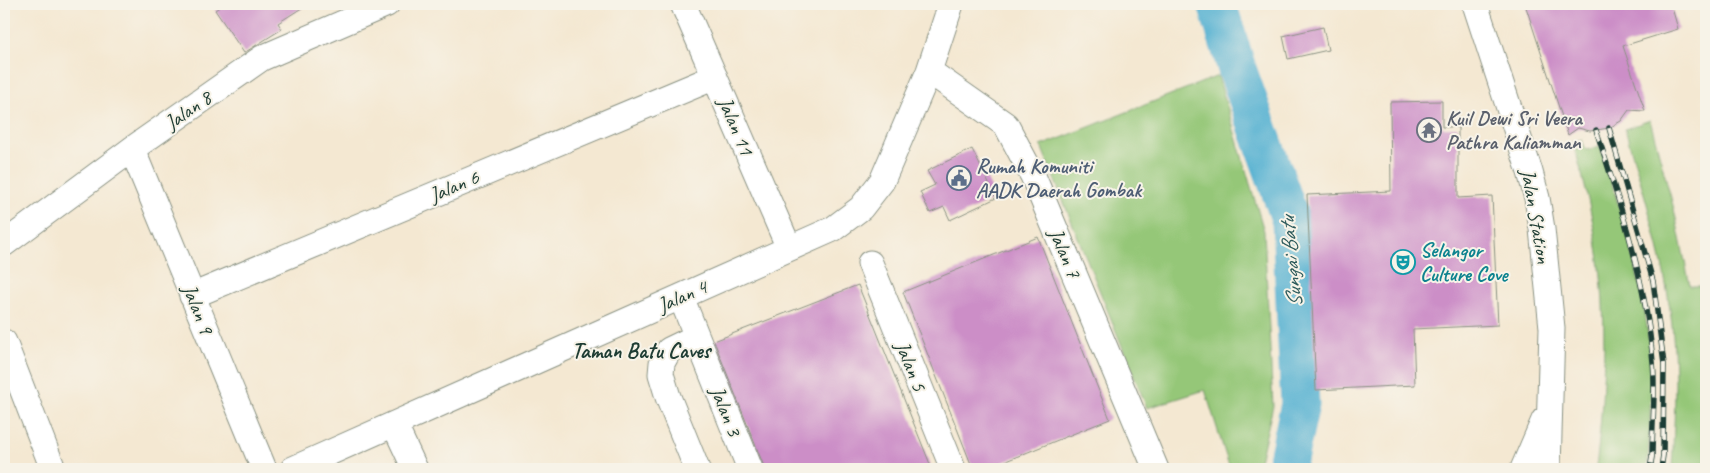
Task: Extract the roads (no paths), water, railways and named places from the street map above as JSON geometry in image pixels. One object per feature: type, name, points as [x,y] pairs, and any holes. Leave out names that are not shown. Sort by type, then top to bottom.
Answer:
[{"type":"street","name":"Jalan 8","points":[[4,244],[132,149],[262,58],[386,4]]},
{"type":"street","name":"Jalan 11","points":[[683,4],[790,248]]},
{"type":"street","name":"Jalan Station","points":[[1475,4],[1530,172],[1542,229],[1552,328],[1548,469]]},
{"type":"street","name":"Jalan 4","points":[[293,469],[833,229],[861,208],[882,181],[929,71],[942,6]]},
{"type":"street","name":"Jalan 7","points":[[929,71],[1006,125],[1033,176],[1156,469]]},
{"type":"street","name":"Jalan 6","points":[[192,296],[715,76]]},
{"type":"street","name":"Jalan 9","points":[[132,149],[264,469]]},
{"type":"street","name":"Jalan 5","points":[[870,263],[953,469]]},
{"type":"street","name":"Jalan 3","points":[[681,297],[750,469]]},
{"type":"street","points":[[696,337],[669,350],[662,363],[661,374],[668,397],[697,469]]},
{"type":"street","points":[[4,342],[53,469]]},
{"type":"street","name":"Jalan Station","points":[[1523,469],[1549,406]]},
{"type":"street","points":[[394,424],[414,469]]},
{"type":"waterway","name":"Sungai Batu","points":[[1217,4],[1237,69],[1291,221],[1300,404],[1286,469]]},
{"type":"railway","points":[[1609,128],[1653,281],[1664,364],[1663,455],[1661,469]]},
{"type":"railway","points":[[1596,130],[1631,245],[1650,332],[1654,385],[1650,469]]},
{"type":"place","name":"Kuil Dewi Sri Veera Pathra Kaliamman","points":[[1429,130]]},
{"type":"place","name":"Rumah Komuniti AADK Daerah Gombak","points":[[959,178]]},
{"type":"place","name":"Selangor Culture Cove","points":[[1403,262]]},
{"type":"district","name":"Taman Batu Caves","points":[[641,351]]}]
